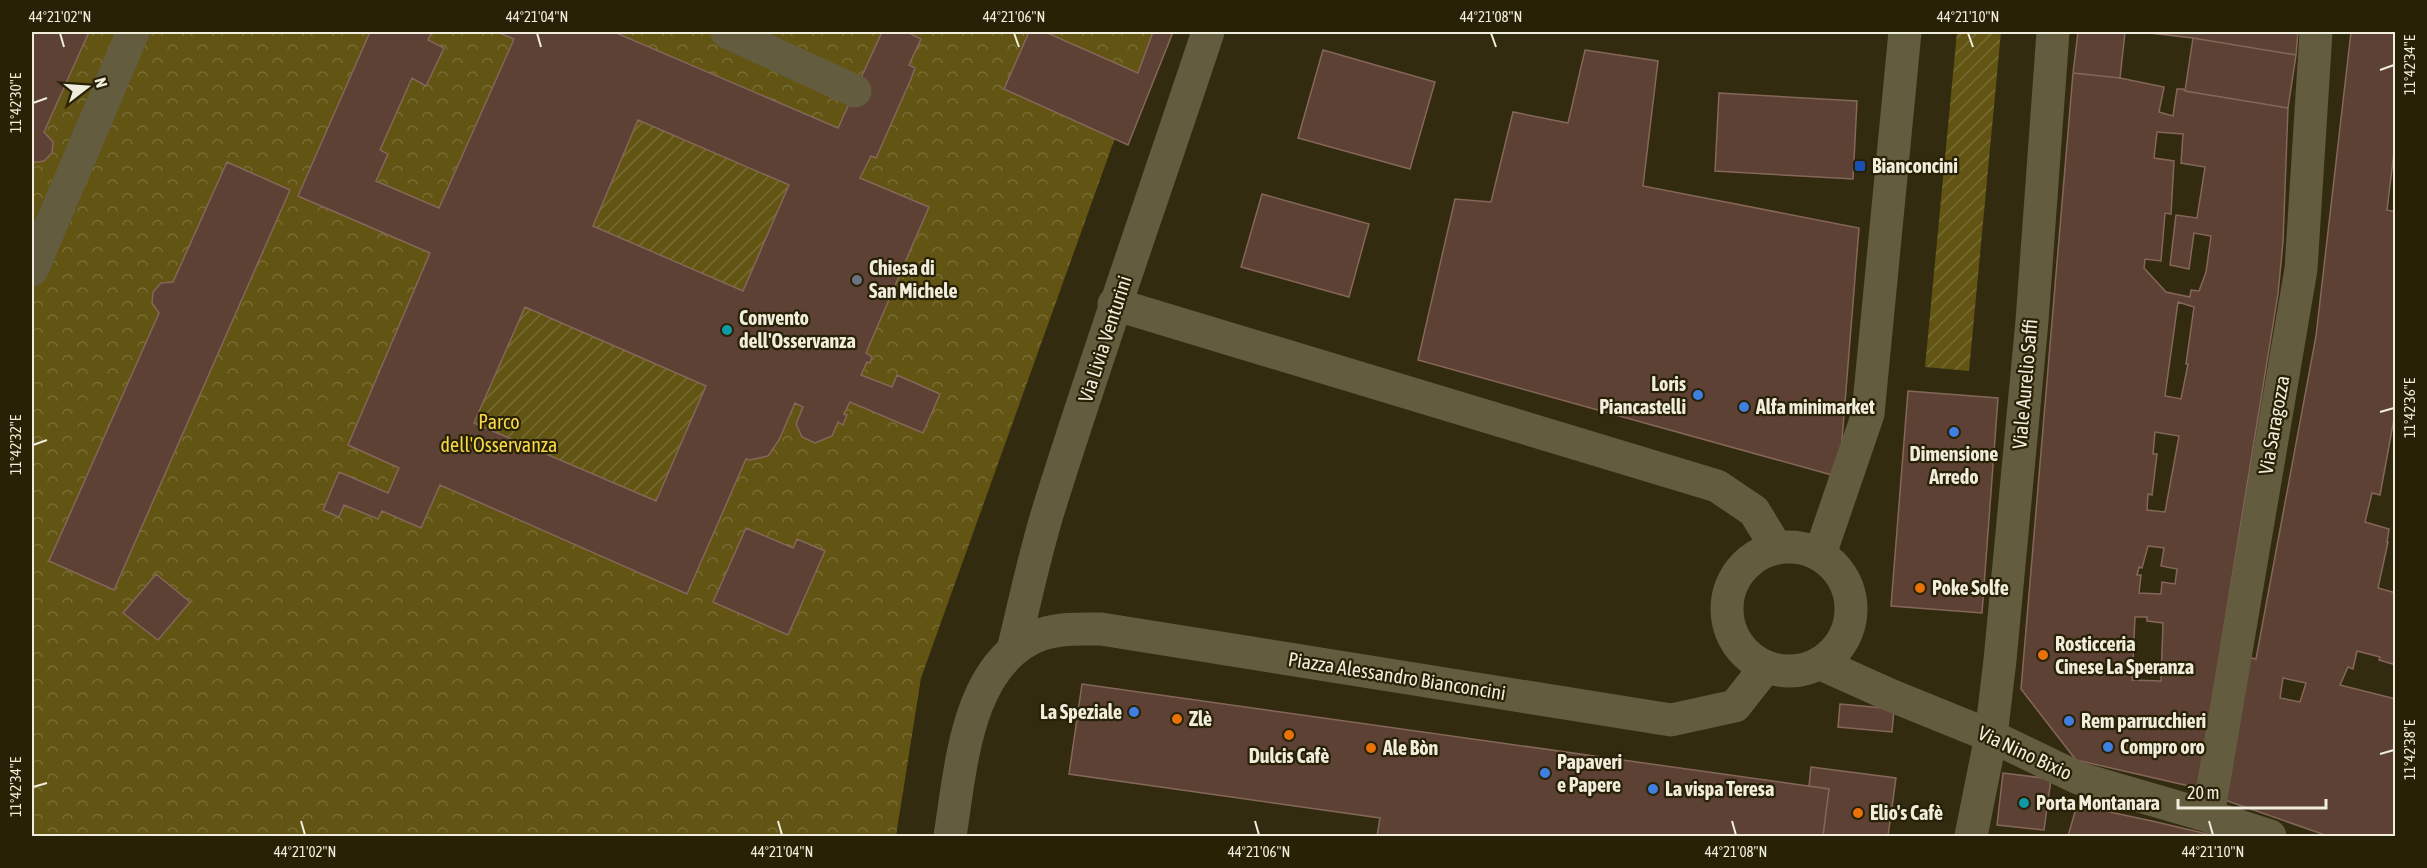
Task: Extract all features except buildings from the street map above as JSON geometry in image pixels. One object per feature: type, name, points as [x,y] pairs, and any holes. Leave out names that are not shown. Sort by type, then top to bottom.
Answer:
[{"type":"street","points":[[32,270],[133,32]]},
{"type":"street","points":[[727,32],[855,91]]},
{"type":"street","name":"Via Livia Venturini","points":[[1013,650],[1049,507],[1114,304],[1150,206],[1208,32]]},
{"type":"street","points":[[1820,554],[1868,414],[1905,32]]},
{"type":"street","name":"Viale Aurelio Saffi","points":[[1971,837],[1991,736],[2032,321],[2053,32]]},
{"type":"street","name":"Via Saragozza","points":[[2208,816],[2301,269],[2316,32]]},
{"type":"street","points":[[1114,304],[1717,486],[1754,511],[1776,547]]},
{"type":"street","points":[[1796,546],[1820,554],[1835,566],[1850,592],[1851,625],[1838,650],[1821,664],[1794,672],[1765,668],[1744,654],[1732,636],[1727,597],[1742,567],[1756,556],[1776,547],[1796,546]]},
{"type":"street","name":"Piazza Alessandro Bianconcini","points":[[1013,650],[1042,634],[1071,629],[1101,629],[1671,720],[1735,706],[1765,668]]},
{"type":"street","points":[[950,837],[968,730],[984,684],[1013,650]]},
{"type":"street","name":"Via Nino Bixio","points":[[1821,664],[1991,736],[2078,778],[2208,816],[2270,837]]},
{"type":"green space","name":"Parco dell'Osservanza","points":[[32,32],[1153,32],[921,678],[896,836],[32,836]]},
{"type":"green space","points":[[1957,32],[2001,32],[1969,371],[1925,367]]},
{"type":"green space","points":[[638,120],[789,185],[743,291],[593,226]]},
{"type":"green space","points":[[525,307],[706,386],[656,501],[474,423]]},
{"type":"place","name":"Bianconcini","points":[[1860,166]]},
{"type":"place","name":"Chiesa di San Michele","points":[[857,280]]},
{"type":"place","name":"Convento dell'Osservanza","points":[[727,330]]},
{"type":"place","name":"Loris Piancastelli","points":[[1698,395]]},
{"type":"place","name":"Alfa minimarket","points":[[1744,407]]},
{"type":"place","name":"Dimensione Arredo","points":[[1954,432]]},
{"type":"place","name":"Poke Solfe","points":[[1920,588]]},
{"type":"place","name":"Rosticceria Cinese La Speranza","points":[[2043,655]]},
{"type":"place","name":"La Speziale","points":[[1134,712]]},
{"type":"place","name":"Zlè","points":[[1177,719]]},
{"type":"place","name":"Rem parrucchieri","points":[[2069,721]]},
{"type":"place","name":"Dulcis Cafè","points":[[1289,735]]},
{"type":"place","name":"Compro oro","points":[[2108,747]]},
{"type":"place","name":"Ale Bòn","points":[[1371,748]]},
{"type":"place","name":"Papaveri e Papere","points":[[1545,773]]},
{"type":"place","name":"La vispa Teresa","points":[[1653,789]]},
{"type":"place","name":"Porta Montanara","points":[[2024,803]]},
{"type":"place","name":"Elio's Cafè","points":[[1858,813]]}]
